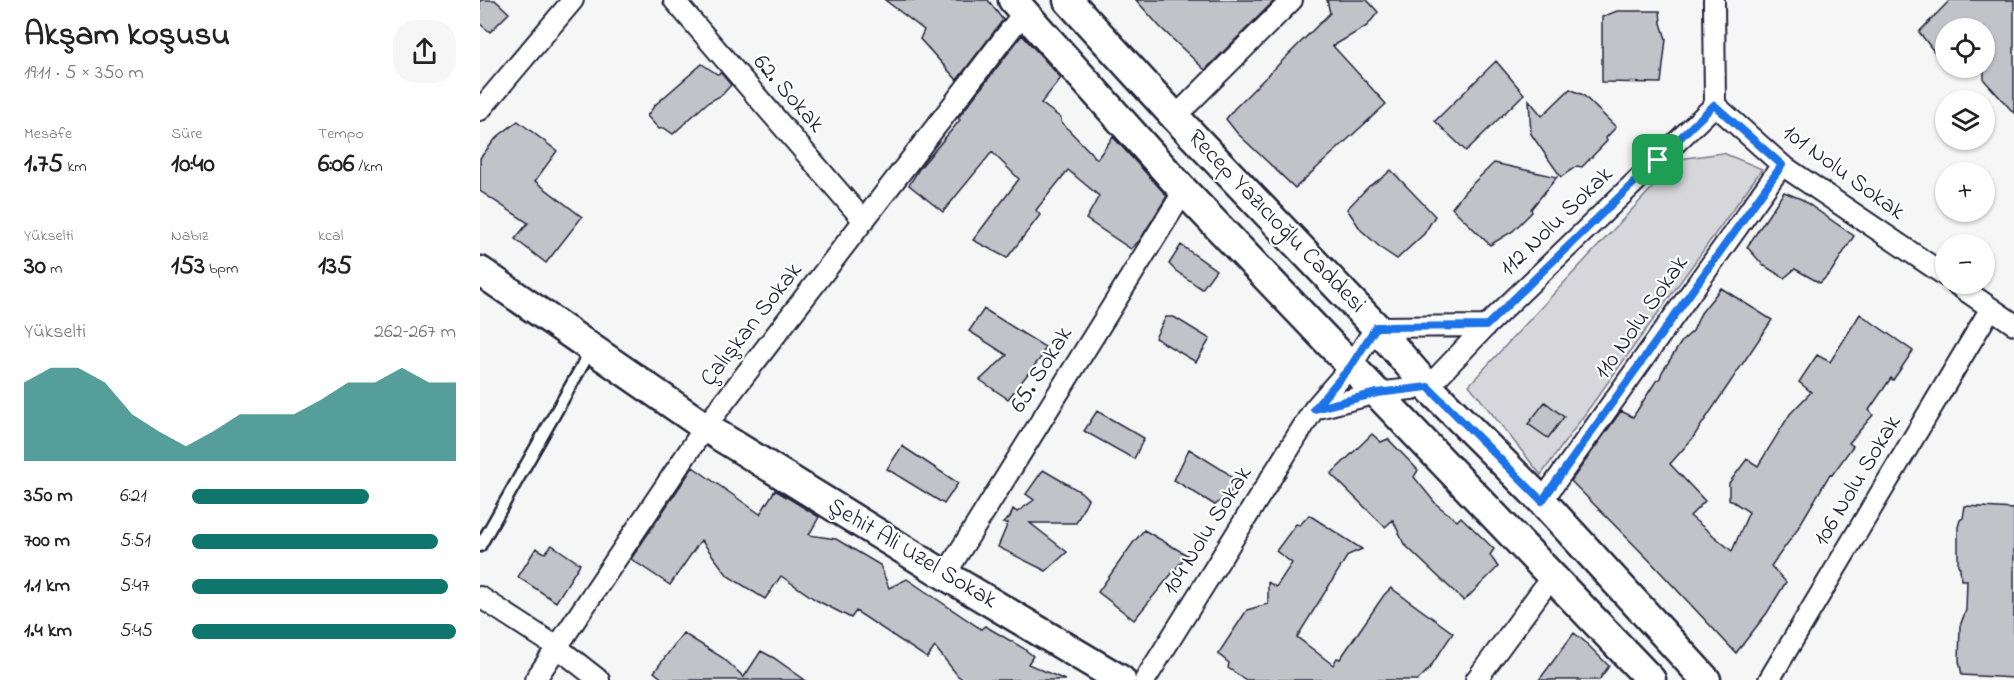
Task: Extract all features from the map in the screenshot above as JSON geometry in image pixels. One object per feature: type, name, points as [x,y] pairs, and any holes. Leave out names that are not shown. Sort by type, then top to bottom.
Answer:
[{"type":"street","points":[[480,110],[573,0]]},
{"type":"street","name":"62. Sokak","points":[[674,0],[864,221]]},
{"type":"street","name":"Recep Yazıcıoğlu Caddesi","points":[[1068,0],[1175,117],[1376,327],[1428,387],[1542,501],[1706,680]]},
{"type":"street","points":[[1175,117],[1292,0]]},
{"type":"street","points":[[1714,0],[1714,105]]},
{"type":"street","name":"Çalışkan Sokak","points":[[535,680],[705,427],[864,221],[1018,6]]},
{"type":"street","name":"Recep Yazıcıoğlu Caddesi","points":[[1018,6],[1184,191],[1651,680]]},
{"type":"street","name":"101 Nolu Sokak","points":[[1714,105],[1782,165],[1935,269]]},
{"type":"street","name":"112 Nolu Sokak","points":[[1428,387],[1486,326],[1714,105]]},
{"type":"street","name":"110 Nolu Sokak","points":[[1542,501],[1782,165]]},
{"type":"street","name":"65. Sokak","points":[[945,575],[1184,191]]},
{"type":"street","name":"Şehit Ali Uzel Sokak","points":[[480,271],[705,427],[1121,680]]},
{"type":"street","points":[[1971,294],[2014,324]]},
{"type":"street","name":"106 Nolu Sokak","points":[[1769,680],[1991,308]]},
{"type":"street","points":[[1376,327],[1486,326]]},
{"type":"street","name":"104 Nolu Sokak","points":[[1145,680],[1314,409],[1351,366],[1376,327]]},
{"type":"street","points":[[1314,409],[1377,393],[1428,387]]},
{"type":"street","points":[[1476,680],[1553,575]]},
{"type":"street","points":[[480,597],[557,647],[599,680]]},
{"type":"lane","points":[[480,546],[592,349]]},
{"type":"shaded area","points":[[1723,153],[1762,169],[1541,475],[1469,385],[1679,159]]},
{"type":"building","points":[[480,0],[495,0],[509,13],[490,32],[480,24]]},
{"type":"building","points":[[885,0],[988,0],[1003,20],[957,80],[920,39],[924,30]]},
{"type":"building","points":[[1136,0],[1275,0],[1205,70],[1160,27]]},
{"type":"building","points":[[1327,0],[1367,0],[1378,12],[1367,26],[1333,46],[1386,104],[1295,188],[1237,133],[1226,119],[1330,13]]},
{"type":"building","points":[[1950,0],[2014,0],[2014,113],[1984,80],[1984,78],[1995,78],[1995,18],[1935,18],[1935,53],[1919,32]]},
{"type":"building","points":[[1617,11],[1660,11],[1666,39],[1661,83],[1602,82],[1602,17]]},
{"type":"building","points":[[1022,35],[1061,78],[1041,103],[1061,118],[1061,122],[1097,159],[1113,137],[1167,196],[1140,240],[1131,249],[1086,219],[1099,196],[1068,170],[1036,210],[1040,215],[1007,258],[973,240],[1019,179],[992,152],[943,212],[909,185]]},
{"type":"building","points":[[1496,61],[1524,94],[1466,151],[1435,121]]},
{"type":"building","points":[[702,64],[717,74],[721,73],[731,85],[722,95],[707,103],[673,134],[664,128],[659,129],[647,116],[655,105]]},
{"type":"building","points":[[1570,89],[1583,95],[1616,127],[1606,138],[1607,141],[1582,167],[1577,166],[1561,177],[1531,134],[1529,100],[1542,116]]},
{"type":"building","points":[[518,121],[557,151],[535,181],[582,217],[546,263],[515,239],[528,223],[480,191],[480,158],[497,137]]},
{"type":"building","points":[[1494,163],[1557,177],[1531,209],[1532,212],[1513,231],[1490,245],[1452,208],[1465,191]]},
{"type":"building","points":[[1391,170],[1435,216],[1424,234],[1397,259],[1361,230],[1347,209],[1369,186]]},
{"type":"building","points":[[1784,192],[1801,199],[1854,236],[1831,272],[1820,283],[1795,269],[1784,278],[1763,265],[1747,247]]},
{"type":"building","points":[[1181,245],[1216,270],[1202,289],[1169,264]]},
{"type":"building","points":[[1721,288],[1772,320],[1692,439],[1670,464],[1705,501],[1690,516],[1732,551],[1749,512],[1729,499],[1729,483],[1747,459],[1758,466],[1790,414],[1811,392],[1799,382],[1817,355],[1830,362],[1860,314],[1913,351],[1869,410],[1873,415],[1849,443],[1853,446],[1832,475],[1830,474],[1795,533],[1771,566],[1786,582],[1767,613],[1736,653],[1571,481],[1621,411],[1633,417],[1682,341],[1693,331],[1701,313]]},
{"type":"building","points":[[984,309],[1045,347],[1042,356],[1008,399],[980,380],[1007,355],[969,331]]},
{"type":"building","points":[[1166,317],[1174,317],[1210,339],[1196,362],[1155,338]]},
{"type":"building","points":[[1545,402],[1564,417],[1548,438],[1528,424]]},
{"type":"building","points":[[1097,411],[1144,438],[1134,459],[1084,431]]},
{"type":"building","points":[[1372,434],[1381,442],[1388,439],[1418,470],[1414,477],[1436,504],[1457,521],[1461,517],[1494,549],[1490,555],[1498,567],[1464,601],[1404,544],[1393,520],[1385,527],[1331,474]]},
{"type":"building","points":[[902,446],[958,483],[944,504],[887,469]]},
{"type":"building","points":[[1189,449],[1226,472],[1238,483],[1215,505],[1174,480]]},
{"type":"building","points":[[693,467],[760,514],[775,490],[819,517],[809,535],[836,539],[880,565],[889,588],[907,579],[981,629],[985,626],[1023,648],[1033,656],[1028,664],[1065,680],[964,680],[958,676],[935,647],[927,658],[856,611],[851,618],[816,600],[781,576],[765,599],[728,576],[701,540],[670,585],[631,559]]},
{"type":"building","points":[[1043,470],[1081,492],[1088,499],[1076,523],[1030,523],[1067,552],[1046,571],[998,547],[1008,523],[1003,523],[1010,517],[1013,509],[1017,512],[1034,500],[1026,494]]},
{"type":"building","points":[[1965,506],[2014,509],[2014,678],[1962,675],[1959,661],[1960,626],[1966,610],[1967,580],[1961,580],[1958,565],[1958,527],[1963,518]]},
{"type":"building","points":[[1309,515],[1362,549],[1348,555],[1297,637],[1333,665],[1337,658],[1340,659],[1391,588],[1453,633],[1429,669],[1418,680],[1246,680],[1228,668],[1229,663],[1218,654],[1247,610],[1268,604],[1268,582],[1276,587],[1292,563],[1276,551],[1296,524],[1300,525]]},
{"type":"building","points":[[1144,530],[1187,555],[1134,620],[1098,592]]},
{"type":"building","points":[[552,545],[580,564],[556,602],[518,577],[536,548],[545,553]]},
{"type":"building","points":[[683,633],[723,658],[744,677],[761,651],[805,680],[664,680],[654,672]]},
{"type":"building","points":[[1574,633],[1609,666],[1599,680],[1539,680]]},
{"type":"route","points":[[1714,105],[1782,165],[1542,501],[1428,387],[1377,393],[1314,409],[1351,366],[1376,327],[1486,326],[1658,160],[1714,105]]}]
